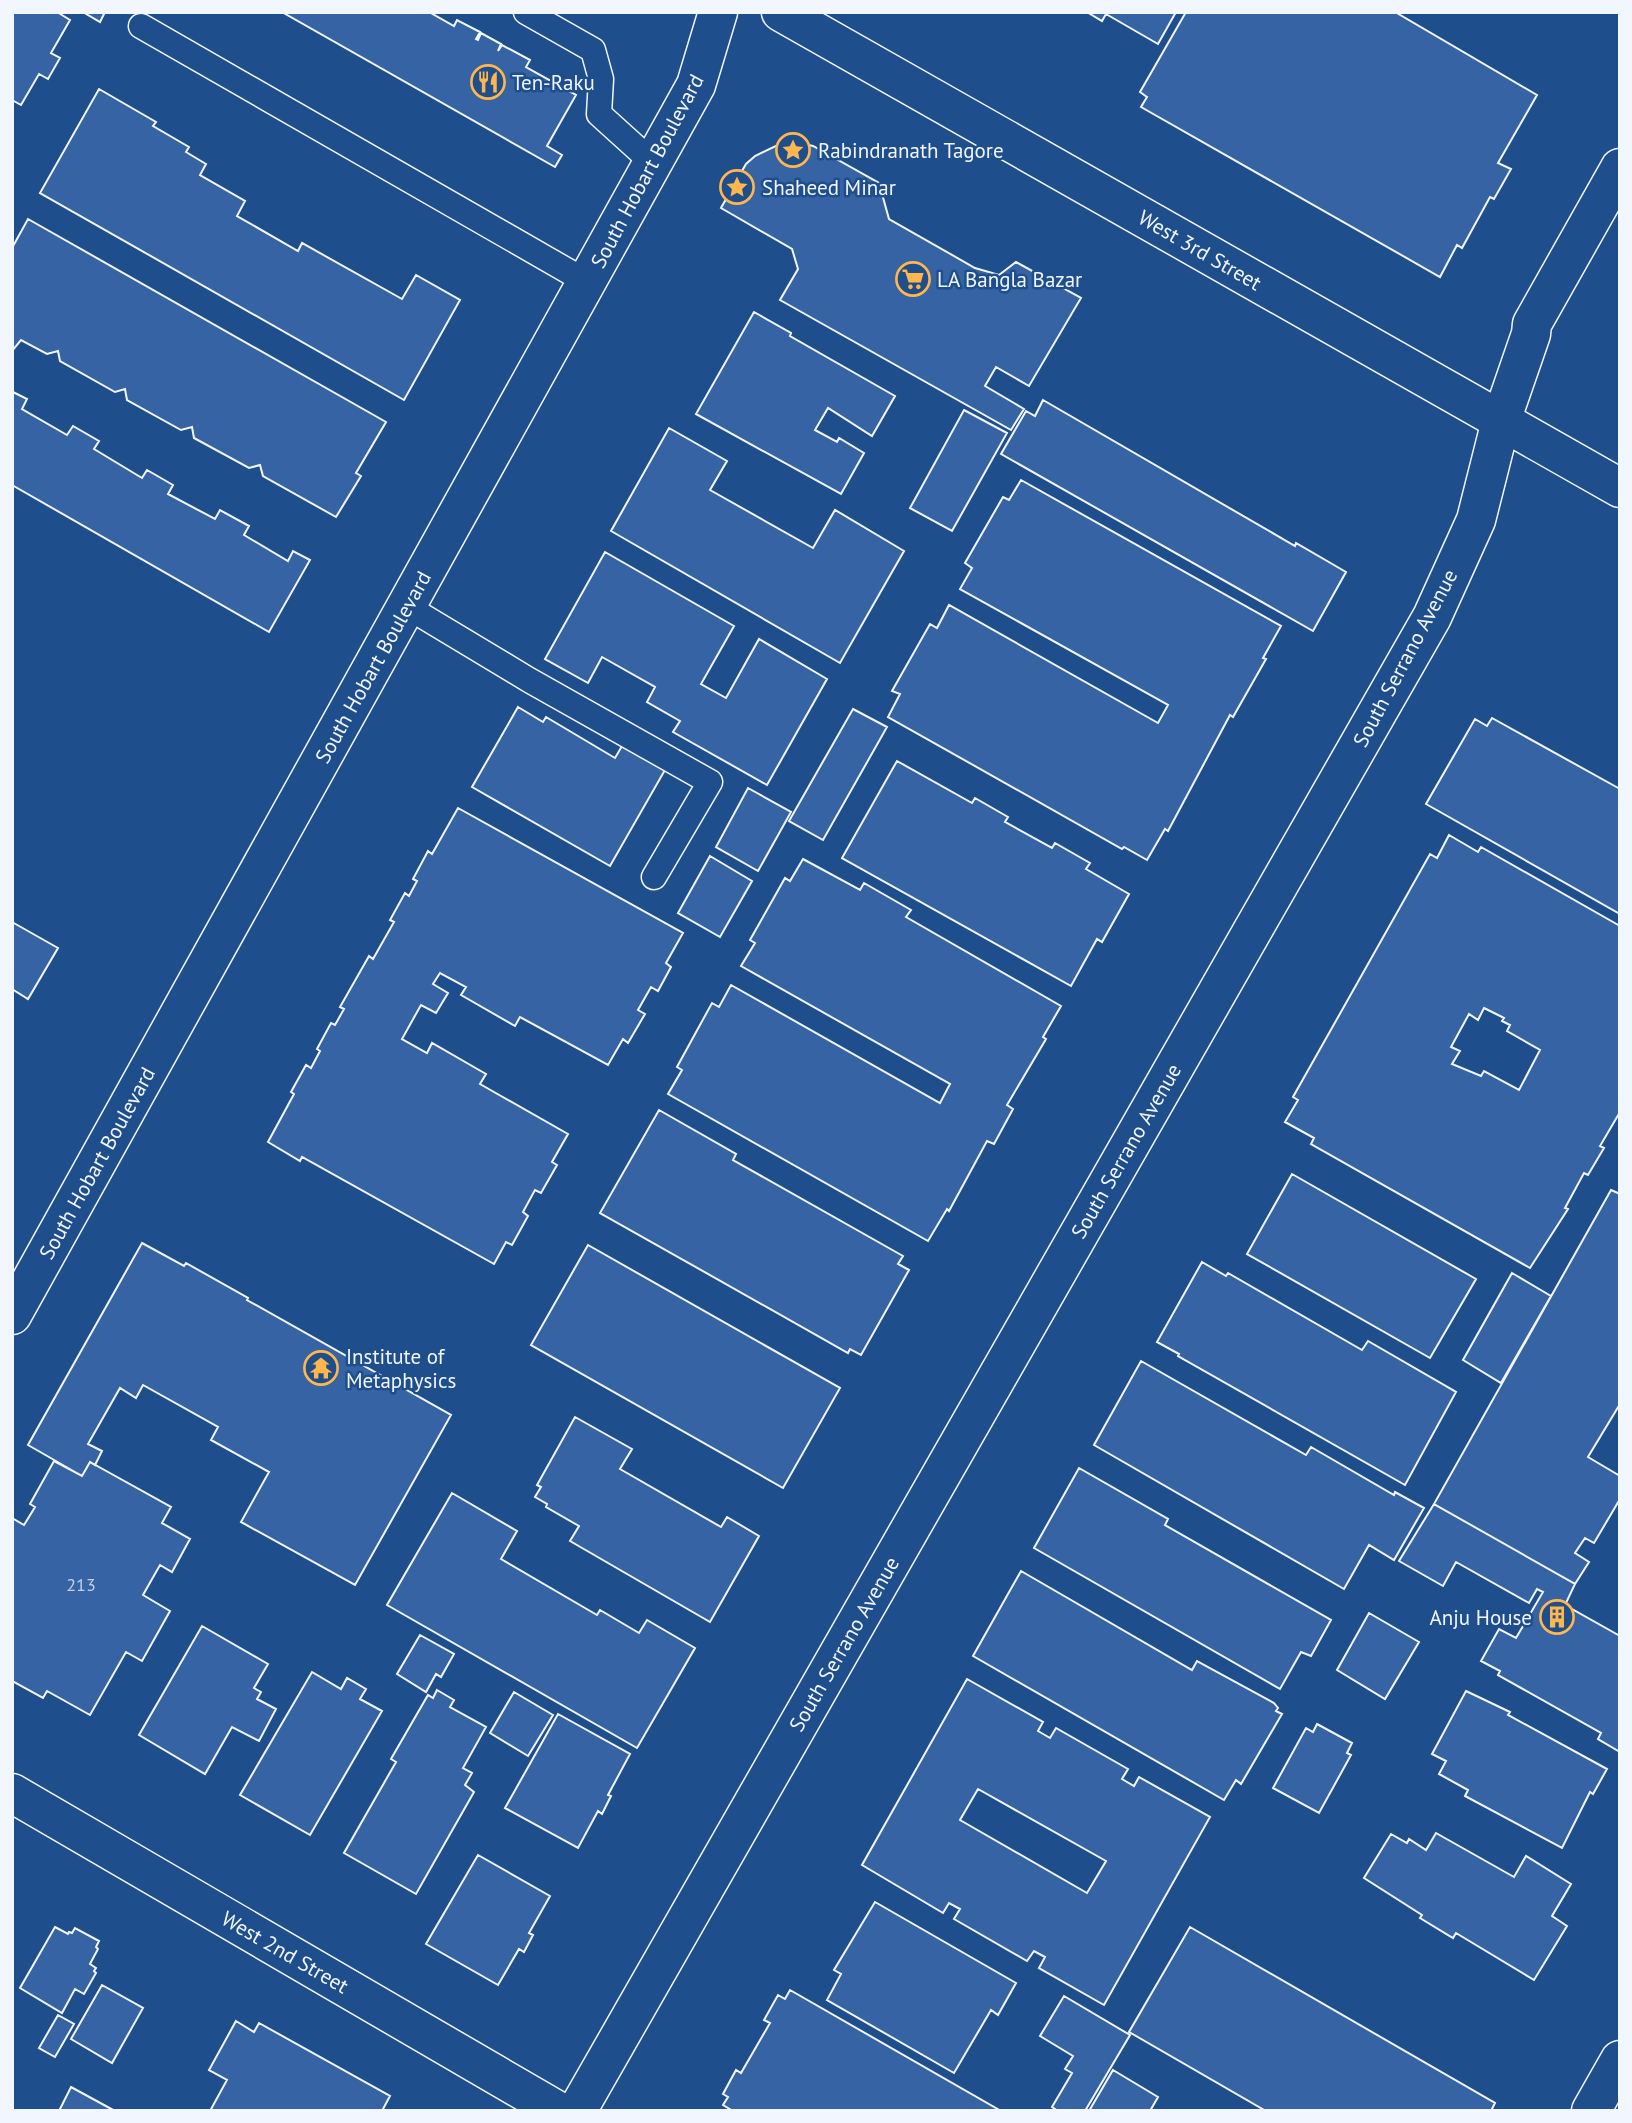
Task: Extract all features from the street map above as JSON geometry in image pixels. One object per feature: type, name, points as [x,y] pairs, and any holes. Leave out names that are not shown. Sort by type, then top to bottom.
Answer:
[{"type":"street","name":"South Hobart Boulevard","points":[[12,1315],[701,75],[718,12]]},
{"type":"street","name":"West 3rd Street","points":[[782,12],[1620,488]]},
{"type":"street","name":"South Serrano Avenue","points":[[577,2111],[1432,617],[1476,520],[1501,421],[1532,324],[1620,168]]},
{"type":"street","name":"West 2nd Street","points":[[12,1793],[558,2111]]},
{"type":"street","points":[[1591,2111],[1620,2060]]},
{"type":"lane","points":[[526,12],[593,50],[601,79],[599,114],[652,162]]},
{"type":"lane","points":[[141,26],[587,282]]},
{"type":"lane","points":[[406,606],[528,680],[710,782],[654,877]]},
{"type":"building","points":[[12,12],[57,12],[70,20],[51,53],[60,58],[48,79],[39,74],[21,105],[12,100]]},
{"type":"building","points":[[83,12],[105,12],[100,22]]},
{"type":"building","points":[[282,12],[429,12],[454,26],[457,20],[480,32],[476,39],[478,40],[481,33],[501,44],[498,51],[502,45],[530,60],[526,67],[576,95],[547,146],[562,155],[555,167]]},
{"type":"building","points":[[1087,12],[1176,12],[1158,44],[1106,14],[1102,21]]},
{"type":"building","points":[[1186,12],[1395,12],[1537,95],[1498,163],[1511,169],[1494,199],[1490,197],[1462,248],[1457,245],[1440,277],[1141,107],[1147,97],[1140,92]]},
{"type":"building","points":[[99,89],[156,122],[153,126],[189,147],[186,152],[206,164],[200,175],[245,201],[237,216],[298,251],[302,243],[402,299],[416,275],[460,300],[404,400],[40,193]]},
{"type":"building","points":[[782,143],[813,146],[879,183],[889,219],[975,268],[999,275],[1016,262],[1081,298],[1029,386],[996,367],[985,386],[1024,409],[1011,430],[780,300],[798,269],[792,249],[721,208],[746,164],[755,156]]},
{"type":"building","points":[[28,219],[386,422],[356,473],[361,476],[336,517],[263,476],[260,465],[249,468],[194,438],[192,427],[181,430],[127,400],[125,389],[115,392],[60,361],[58,351],[47,354],[21,340],[12,351],[12,248]]},
{"type":"building","points":[[754,312],[791,333],[790,336],[895,396],[872,436],[828,408],[815,430],[837,442],[839,438],[864,453],[841,494],[696,414]]},
{"type":"building","points":[[13,392],[27,399],[22,409],[67,435],[73,426],[99,441],[94,449],[142,478],[147,470],[173,485],[168,494],[215,519],[220,510],[249,526],[244,535],[288,561],[293,551],[310,560],[269,632],[12,485]]},
{"type":"building","points":[[1043,400],[1295,546],[1296,543],[1346,572],[1313,631],[1001,454],[1026,411],[1035,416]]},
{"type":"building","points":[[964,410],[1007,433],[952,531],[910,508]]},
{"type":"building","points":[[669,428],[727,461],[710,490],[813,548],[835,510],[904,551],[840,663],[611,531]]},
{"type":"building","points":[[1021,480],[1281,626],[1263,658],[1266,659],[1233,717],[1230,715],[1168,831],[1165,829],[1147,860],[1124,847],[1122,849],[888,717],[900,694],[892,691],[930,624],[937,628],[949,605],[1158,723],[1168,705],[960,589],[972,568],[965,563],[1003,497],[1009,500]]},
{"type":"building","points":[[605,552],[734,626],[701,684],[726,698],[759,639],[827,679],[767,785],[673,732],[680,721],[647,702],[655,687],[602,657],[588,683],[545,659]]},
{"type":"building","points":[[518,707],[543,722],[546,717],[615,758],[622,746],[665,770],[610,866],[472,787]]},
{"type":"building","points":[[853,709],[887,727],[823,840],[789,821]]},
{"type":"building","points":[[1492,718],[1620,789],[1620,914],[1426,804],[1475,719],[1487,726]]},
{"type":"building","points":[[897,761],[972,803],[975,798],[1008,817],[1005,822],[1052,848],[1055,843],[1090,863],[1086,869],[1129,894],[1102,942],[1097,939],[1071,986],[842,858]]},
{"type":"building","points":[[748,788],[791,812],[758,871],[716,847]]},
{"type":"building","points":[[458,808],[683,933],[666,963],[671,967],[658,991],[651,987],[638,1010],[645,1014],[628,1043],[623,1039],[608,1065],[520,1017],[515,1026],[461,995],[466,987],[440,973],[433,984],[448,993],[436,1013],[421,1005],[402,1039],[427,1053],[432,1043],[486,1074],[480,1084],[568,1134],[552,1162],[557,1165],[541,1193],[535,1190],[523,1212],[528,1216],[512,1245],[506,1242],[494,1264],[302,1157],[300,1161],[268,1142],[306,1065],[311,1068],[320,1051],[317,1049],[331,1023],[335,1025],[344,1009],[340,1007],[369,956],[373,959],[394,922],[390,920],[405,893],[409,896],[417,881],[413,879],[428,851],[432,854]]},
{"type":"building","points":[[1449,835],[1478,852],[1481,847],[1620,926],[1620,1112],[1600,1146],[1604,1148],[1588,1175],[1584,1173],[1565,1208],[1568,1209],[1530,1268],[1311,1144],[1314,1138],[1285,1122],[1298,1100],[1293,1097],[1430,854],[1437,858]],"holes":[[[1484,1008],[1504,1018],[1502,1021],[1510,1025],[1507,1031],[1540,1050],[1519,1090],[1484,1071],[1481,1076],[1452,1064],[1460,1051],[1451,1047],[1469,1014],[1478,1020]]]},
{"type":"building","points":[[710,856],[752,881],[720,937],[678,913]]},
{"type":"building","points":[[803,859],[860,890],[864,883],[911,910],[906,917],[1061,1006],[1043,1037],[1046,1039],[1007,1105],[1013,1109],[994,1144],[987,1141],[949,1211],[947,1209],[928,1241],[668,1094],[682,1070],[677,1067],[712,1003],[719,1007],[731,985],[940,1103],[950,1084],[741,966],[755,943],[750,940],[785,878],[790,881]]},
{"type":"building","points":[[12,922],[58,948],[28,999],[12,989]]},
{"type":"building","points":[[659,1110],[736,1154],[733,1160],[903,1256],[898,1264],[909,1270],[861,1355],[850,1349],[848,1353],[600,1213]]},
{"type":"building","points":[[1292,1174],[1476,1279],[1430,1358],[1247,1254]]},
{"type":"building","points":[[1611,1190],[1620,1194],[1620,1404],[1588,1457],[1620,1476],[1620,1499],[1594,1543],[1585,1538],[1575,1553],[1589,1562],[1575,1584],[1434,1504]]},
{"type":"building","points":[[142,1243],[184,1266],[186,1263],[451,1415],[355,1585],[241,1522],[269,1472],[211,1440],[218,1427],[143,1385],[136,1398],[120,1388],[88,1444],[102,1451],[95,1465],[90,1462],[82,1476],[28,1445]]},
{"type":"building","points":[[588,1245],[840,1388],[783,1488],[531,1345]]},
{"type":"building","points":[[1202,1262],[1226,1276],[1228,1273],[1362,1350],[1368,1341],[1456,1392],[1405,1485],[1157,1342]]},
{"type":"building","points":[[1512,1273],[1551,1296],[1501,1383],[1463,1360]]},
{"type":"building","points":[[1141,1361],[1306,1455],[1311,1447],[1394,1495],[1395,1492],[1424,1508],[1394,1560],[1369,1545],[1344,1589],[1094,1445]]},
{"type":"building","points":[[575,1417],[632,1449],[620,1469],[721,1527],[727,1517],[759,1536],[710,1622],[570,1541],[579,1526],[546,1507],[547,1504],[535,1497],[541,1487],[537,1485]]},
{"type":"building","points":[[54,1461],[82,1476],[90,1462],[171,1507],[162,1523],[190,1539],[172,1572],[160,1565],[143,1595],[170,1611],[142,1661],[126,1652],[90,1715],[47,1691],[43,1698],[12,1681],[12,1518],[24,1525],[35,1507],[30,1504]]},
{"type":"building","points":[[1079,1468],[1168,1519],[1165,1525],[1331,1620],[1311,1656],[1301,1652],[1280,1689],[1034,1548]]},
{"type":"building","points":[[452,1493],[517,1531],[501,1559],[597,1615],[600,1610],[639,1633],[647,1620],[695,1648],[637,1748],[387,1605]]},
{"type":"building","name":"Anju House","points":[[1434,1504],[1575,1584],[1565,1605],[1620,1636],[1620,1752],[1598,1739],[1601,1733],[1498,1675],[1500,1671],[1481,1661],[1499,1629],[1516,1638],[1543,1592],[1537,1589],[1529,1603],[1456,1562],[1443,1586],[1399,1561]]},
{"type":"building","points":[[1021,1571],[1192,1670],[1197,1661],[1274,1703],[1278,1708],[1276,1711],[1282,1714],[1241,1784],[1236,1780],[1224,1800],[973,1656]]},
{"type":"building","points":[[1369,1613],[1419,1642],[1385,1699],[1337,1670]]},
{"type":"building","points":[[202,1626],[268,1664],[254,1688],[261,1692],[257,1699],[276,1709],[259,1741],[232,1727],[205,1774],[139,1735]]},
{"type":"building","points":[[420,1635],[454,1654],[441,1677],[436,1674],[426,1692],[397,1674]]},
{"type":"building","points":[[312,1672],[341,1689],[347,1678],[366,1689],[360,1699],[382,1711],[310,1835],[240,1795]]},
{"type":"building","points":[[967,1679],[1043,1722],[1038,1731],[1050,1738],[1056,1728],[1128,1769],[1122,1779],[1134,1786],[1139,1777],[1210,1817],[1104,2005],[1039,1968],[1045,1957],[1034,1951],[1027,1961],[954,1919],[960,1909],[949,1903],[943,1913],[862,1865]],"holes":[[[978,1789],[1106,1861],[1087,1893],[960,1820]]]},
{"type":"building","points":[[437,1690],[454,1700],[450,1707],[486,1727],[463,1768],[472,1773],[465,1785],[474,1792],[416,1894],[344,1853],[396,1762],[391,1759],[428,1695],[433,1698]]},
{"type":"building","points":[[1466,1691],[1510,1712],[1508,1715],[1607,1769],[1593,1794],[1590,1792],[1562,1848],[1465,1796],[1468,1790],[1439,1774],[1446,1761],[1432,1754]]},
{"type":"building","points":[[514,1692],[553,1715],[528,1756],[490,1733]]},
{"type":"building","points":[[558,1714],[630,1754],[608,1795],[611,1796],[602,1814],[598,1811],[578,1848],[505,1808]]},
{"type":"building","points":[[1317,1724],[1352,1743],[1347,1753],[1351,1755],[1319,1813],[1273,1788],[1306,1728],[1313,1732]]},
{"type":"building","points":[[1436,1833],[1514,1877],[1526,1856],[1571,1884],[1552,1916],[1567,1926],[1534,1980],[1456,1933],[1453,1938],[1364,1878],[1391,1834],[1407,1843],[1409,1839],[1426,1850]]},
{"type":"building","points":[[478,1855],[550,1896],[529,1933],[533,1935],[524,1952],[519,1949],[498,1985],[426,1944]]},
{"type":"building","points":[[875,1902],[1016,1983],[998,2015],[991,2010],[954,2073],[827,2000],[841,1974],[834,1970]]},
{"type":"building","points":[[55,1927],[68,1934],[75,1928],[99,1941],[90,1964],[96,1968],[96,1973],[84,1994],[75,1989],[62,2013],[20,1988]]},
{"type":"building","points":[[1190,1927],[1495,2103],[1491,2111],[1266,2111],[1129,2032]]},
{"type":"building","points":[[102,1985],[143,2008],[112,2063],[71,2039]]},
{"type":"building","points":[[790,1990],[1001,2111],[733,2111],[723,2105],[728,2097],[723,2094],[736,2070],[741,2073],[770,2023],[764,2020],[778,1995],[785,1999]]},
{"type":"building","points":[[1064,1996],[1130,2035],[1085,2111],[1058,2111],[1052,2107],[1072,2073],[1065,2069],[1073,2056],[1040,2036]]},
{"type":"building","points":[[58,2015],[74,2024],[55,2057],[39,2048]]},
{"type":"building","points":[[236,2021],[254,2032],[259,2023],[390,2096],[382,2111],[210,2111],[227,2080],[209,2070]]},
{"type":"building","points":[[1113,2070],[1158,2097],[1150,2111],[1089,2111]]},
{"type":"building","points":[[71,2087],[115,2111],[59,2111]]},
{"type":"place","name":"Ten-Raku","points":[[488,82]]},
{"type":"place","name":"Rabindranath Tagore","points":[[793,150]]},
{"type":"place","name":"Shaheed Minar","points":[[737,187]]},
{"type":"place","name":"LA Bangla Bazar","points":[[913,279]]},
{"type":"place","name":"Institute of Metaphysics","points":[[321,1368]]},
{"type":"place","name":"Anju House","points":[[1557,1617]]}]
